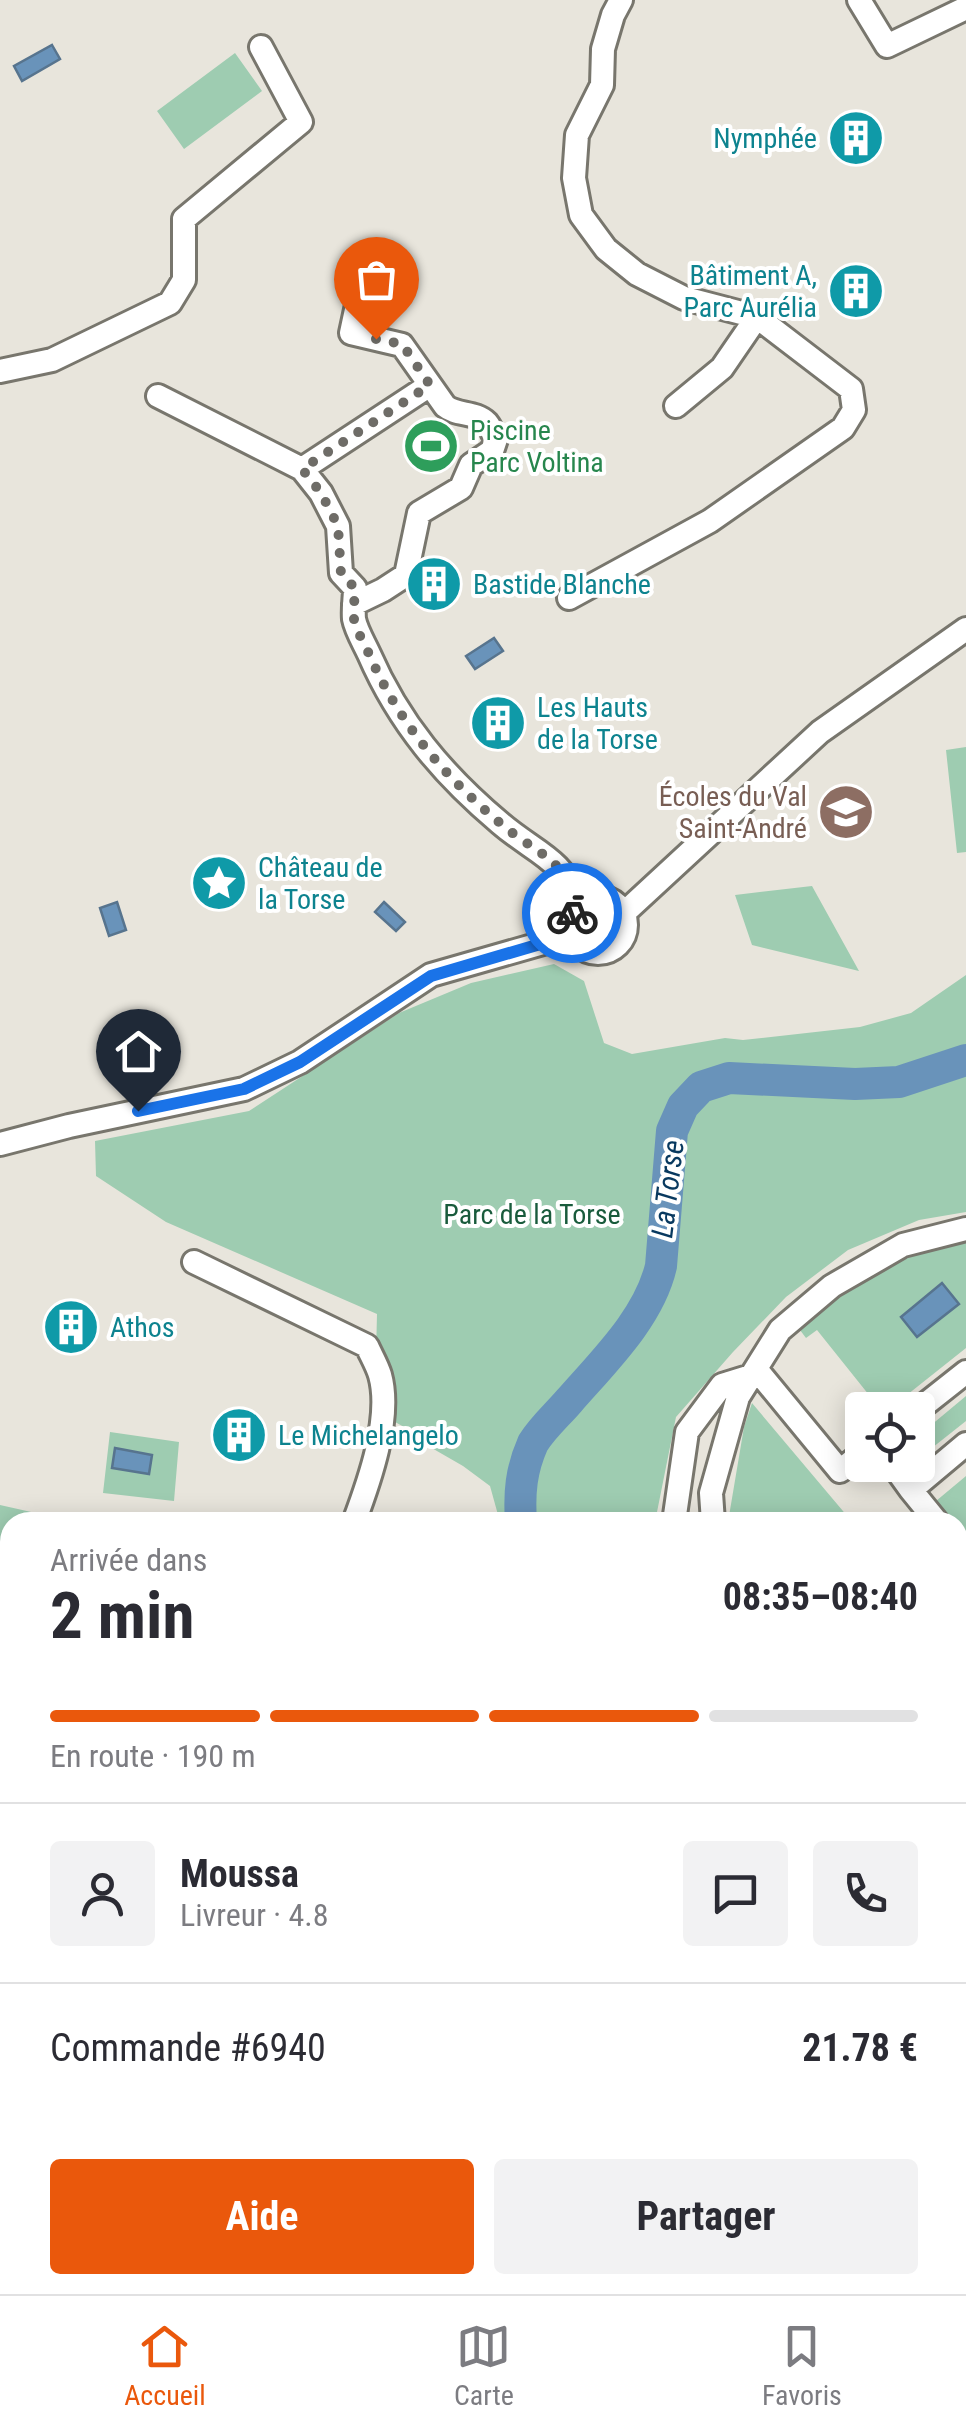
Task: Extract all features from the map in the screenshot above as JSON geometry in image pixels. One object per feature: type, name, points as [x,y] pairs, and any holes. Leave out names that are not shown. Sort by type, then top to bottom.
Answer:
[{"type":"street","points":[[569,598],[710,520],[843,428],[854,410],[850,389],[757,317],[684,298],[637,274],[606,249],[581,215],[574,178],[577,134],[602,85],[604,49],[612,15],[621,0]]},
{"type":"street","points":[[858,0],[887,46],[966,8]]},
{"type":"street","points":[[0,371],[52,360],[170,303],[184,280],[184,219],[301,122],[261,47]]},
{"type":"street","points":[[354,604],[406,575],[419,513],[460,488],[471,465],[492,452],[496,439],[486,421],[445,406],[402,344],[351,333],[363,277]]},
{"type":"street","points":[[676,406],[722,368],[757,317]]},
{"type":"street","points":[[302,469],[430,385]]},
{"type":"street","points":[[158,396],[302,469],[321,493],[338,526],[341,574],[355,588],[354,620],[402,720],[474,800],[505,828],[558,865],[580,903]]},
{"type":"street","points":[[624,914],[820,732],[966,629]]},
{"type":"street","points":[[606,898],[624,914],[623,938],[605,953],[584,950],[571,935],[570,917],[580,903],[606,898]]},
{"type":"street","points":[[2,1144],[244,1089],[300,1062],[431,976],[571,935]]},
{"type":"street","points":[[711,1512],[710,1493],[738,1397],[780,1330],[832,1286],[902,1245],[966,1229]]},
{"type":"street","points":[[194,1262],[366,1346],[380,1376],[382,1410],[373,1472],[358,1512]]},
{"type":"street","points":[[935,1397],[966,1372]]},
{"type":"street","points":[[754,1373],[840,1471],[845,1467]]},
{"type":"street","points":[[676,1512],[688,1432],[722,1385],[754,1373]]},
{"type":"street","points":[[911,1490],[966,1444]]},
{"type":"street","points":[[905,1482],[929,1512]]},
{"type":"green space","points":[[235,53],[262,91],[184,149],[157,111]]},
{"type":"green space","points":[[966,747],[966,852],[957,853],[946,750]]},
{"type":"green space","points":[[812,886],[859,971],[752,945],[735,895]]},
{"type":"green space","name":"Parc de la Torse","points":[[554,964],[584,981],[604,1043],[632,1054],[725,1038],[743,1040],[860,1027],[911,1013],[966,975],[966,1212],[919,1220],[848,1250],[786,1297],[676,1417],[657,1512],[497,1512],[490,1486],[388,1418],[395,1404],[376,1355],[377,1314],[166,1222],[96,1176],[95,1141],[249,1111],[399,1013],[471,983]]},
{"type":"green space","points":[[966,1242],[966,1348],[911,1392],[867,1392],[817,1330],[806,1338],[797,1326],[876,1272],[942,1246]]},
{"type":"green space","points":[[966,1396],[966,1421],[935,1446],[935,1422]]},
{"type":"green space","points":[[752,1403],[844,1512],[730,1512],[744,1427]]},
{"type":"green space","points":[[110,1432],[179,1442],[174,1501],[103,1493]]},
{"type":"green space","points":[[966,1476],[966,1512],[945,1512],[936,1501]]},
{"type":"green space","points":[[0,1505],[31,1512],[0,1512]]},
{"type":"water","points":[[52,45],[60,59],[22,81],[14,66]]},
{"type":"water","name":"Piscine Parc Voltina","points":[[430,428],[449,452],[433,465],[414,441]]},
{"type":"water","points":[[494,638],[503,651],[475,669],[466,656]]},
{"type":"water","points":[[117,902],[126,930],[109,936],[100,908]]},
{"type":"water","points":[[384,902],[405,922],[396,931],[375,912]]},
{"type":"water","points":[[942,1283],[959,1304],[917,1337],[901,1317]]},
{"type":"water","points":[[115,1448],[152,1455],[149,1474],[112,1468]]},
{"type":"waterway","name":"La Torse","points":[[521,1512],[522,1482],[533,1443],[623,1338],[655,1285],[661,1266],[672,1131],[683,1106],[701,1087],[729,1078],[855,1084],[899,1082],[966,1060]]},
{"type":"way so far","points":[[376,339],[402,344],[430,385],[302,469],[321,493],[338,526],[341,574],[355,588],[354,620],[402,720],[474,800],[505,828],[558,865],[580,903],[572,913]]},
{"type":"place","name":"Nymphée","points":[[856,138]]},
{"type":"place","name":"Bâtiment A, Parc Aurélia","points":[[856,291]]},
{"type":"place","name":"Piscine Parc Voltina","points":[[431,446]]},
{"type":"place","name":"Bastide Blanche","points":[[434,584]]},
{"type":"place","name":"Les Hauts de la Torse","points":[[498,723]]},
{"type":"place","name":"Écoles du Val Saint-André","points":[[846,812]]},
{"type":"place","name":"Château de la Torse","points":[[219,883]]},
{"type":"place","name":"Athos","points":[[71,1327]]},
{"type":"place","name":"Le Michelangelo","points":[[239,1435]]},
{"type":"route","points":[[138,1111],[244,1089],[300,1062],[431,976],[571,935],[572,913]]}]
